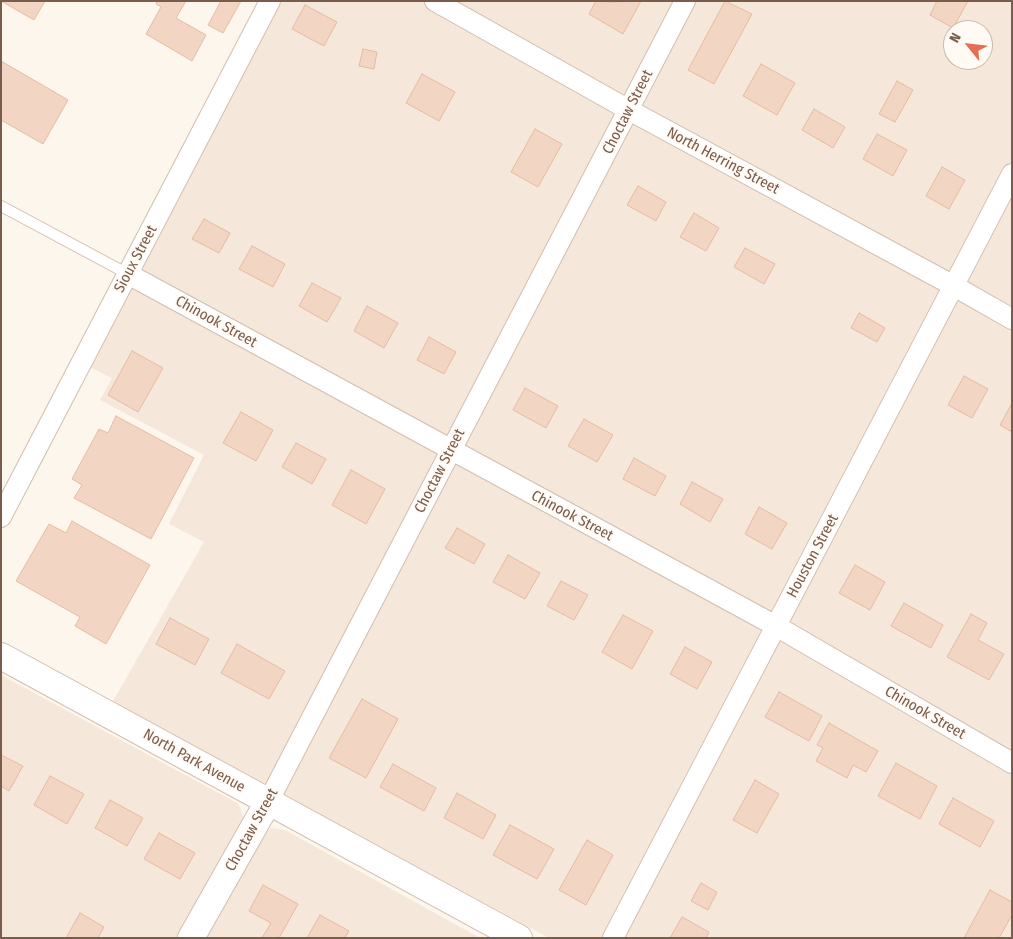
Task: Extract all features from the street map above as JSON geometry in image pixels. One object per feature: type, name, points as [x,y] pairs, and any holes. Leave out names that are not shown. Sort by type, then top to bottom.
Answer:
[{"type":"street","name":"Sioux Street","points":[[1,517],[270,1]]},
{"type":"street","name":"North Herring Street","points":[[435,1],[629,110],[1012,319]]},
{"type":"street","name":"Choctaw Street","points":[[191,938],[268,802],[685,1]]},
{"type":"street","name":"Houston Street","points":[[613,938],[1012,174]]},
{"type":"street","name":"Chinook Street","points":[[128,274],[776,626],[1012,763]]},
{"type":"street","name":"North Park Avenue","points":[[1,656],[519,938]]},
{"type":"lane","points":[[1,206],[128,274]]},
{"type":"shaded area","points":[[282,1],[1012,1],[1012,938],[549,938],[112,703],[204,542],[169,524],[204,455],[100,400],[112,378],[91,368]]},
{"type":"shaded area","points":[[1,675],[237,803],[240,807],[243,817],[242,822],[176,938],[1,938]]},
{"type":"shaded area","points":[[272,828],[285,830],[480,938],[204,938],[266,832]]},
{"type":"building","points":[[1,1],[45,1],[34,20]]},
{"type":"building","points":[[157,1],[186,1],[176,18],[206,35],[192,61],[146,34],[161,7],[156,4]]},
{"type":"building","points":[[221,1],[241,1],[223,33],[208,25]]},
{"type":"building","points":[[596,1],[641,1],[623,34],[589,14]]},
{"type":"building","points":[[725,1],[752,14],[714,84],[688,70]]},
{"type":"building","points":[[937,1],[968,1],[957,20],[943,20],[943,22],[930,15]]},
{"type":"building","points":[[305,5],[337,22],[324,46],[292,29]]},
{"type":"building","points":[[363,49],[377,52],[374,69],[359,66]]},
{"type":"building","points":[[1,61],[68,100],[43,144],[1,120]]},
{"type":"building","points":[[761,64],[795,83],[777,115],[743,96]]},
{"type":"building","points":[[422,74],[455,92],[439,121],[406,103]]},
{"type":"building","points":[[897,81],[913,90],[895,122],[879,114]]},
{"type":"building","points":[[814,109],[845,127],[833,148],[802,130]]},
{"type":"building","points":[[535,129],[562,144],[538,187],[511,172]]},
{"type":"building","points":[[877,134],[907,150],[893,176],[863,159]]},
{"type":"building","points":[[942,167],[965,180],[949,209],[926,196]]},
{"type":"building","points":[[638,186],[666,202],[656,221],[627,205]]},
{"type":"building","points":[[694,213],[719,228],[706,251],[680,237]]},
{"type":"building","points":[[204,219],[230,233],[219,253],[192,239]]},
{"type":"building","points":[[252,246],[285,264],[273,287],[239,269]]},
{"type":"building","points":[[745,248],[775,264],[764,284],[734,267]]},
{"type":"building","points":[[312,283],[341,298],[327,322],[299,306]]},
{"type":"building","points":[[367,306],[398,323],[384,348],[354,331]]},
{"type":"building","points":[[859,313],[885,328],[877,342],[851,328]]},
{"type":"building","points":[[429,337],[456,352],[444,374],[417,360]]},
{"type":"building","points":[[132,351],[163,368],[138,412],[108,395]]},
{"type":"building","points":[[964,376],[988,389],[972,418],[948,405]]},
{"type":"building","points":[[525,388],[558,406],[546,428],[513,410]]},
{"type":"building","points":[[1012,403],[1012,432],[1000,425]]},
{"type":"building","points":[[241,412],[273,430],[256,461],[223,443]]},
{"type":"building","points":[[116,416],[194,458],[151,539],[74,498],[82,485],[72,479],[99,429],[108,433]]},
{"type":"building","points":[[584,419],[613,435],[597,462],[568,446]]},
{"type":"building","points":[[296,443],[326,459],[312,484],[282,467]]},
{"type":"building","points":[[634,458],[666,476],[655,496],[623,479]]},
{"type":"building","points":[[351,470],[385,489],[366,524],[332,505]]},
{"type":"building","points":[[692,482],[723,499],[710,522],[680,504]]},
{"type":"building","points":[[759,507],[787,523],[772,549],[745,534]]},
{"type":"building","points":[[72,521],[150,565],[106,644],[75,626],[80,617],[16,581],[49,524],[66,533]]},
{"type":"building","points":[[457,528],[485,544],[474,564],[445,548]]},
{"type":"building","points":[[508,555],[540,573],[525,599],[493,582]]},
{"type":"building","points":[[855,565],[885,582],[870,610],[839,593]]},
{"type":"building","points":[[561,581],[588,595],[574,620],[547,606]]},
{"type":"building","points":[[904,603],[943,625],[931,648],[891,626]]},
{"type":"building","points":[[971,614],[987,623],[978,640],[1004,654],[989,680],[947,657]]},
{"type":"building","points":[[623,615],[653,631],[632,669],[602,652]]},
{"type":"building","points":[[170,618],[209,639],[195,665],[156,644]]},
{"type":"building","points":[[237,644],[285,671],[269,699],[221,673]]},
{"type":"building","points":[[685,647],[712,662],[697,689],[670,674]]},
{"type":"building","points":[[779,692],[822,716],[809,741],[765,717]]},
{"type":"building","points":[[362,699],[398,719],[366,778],[329,758]]},
{"type":"building","points":[[829,723],[878,751],[866,772],[853,765],[847,778],[816,761],[823,748],[817,745]]},
{"type":"building","points":[[1,755],[23,766],[9,791],[1,786]]},
{"type":"building","points":[[896,763],[937,786],[920,819],[878,796]]},
{"type":"building","points":[[393,764],[436,788],[424,811],[380,787]]},
{"type":"building","points":[[50,776],[84,794],[67,824],[34,805]]},
{"type":"building","points":[[755,780],[779,794],[757,833],[733,820]]},
{"type":"building","points":[[457,793],[496,815],[483,839],[444,818]]},
{"type":"building","points":[[953,798],[994,821],[980,847],[939,824]]},
{"type":"building","points":[[110,800],[143,818],[127,846],[95,828]]},
{"type":"building","points":[[510,825],[554,849],[537,879],[493,855]]},
{"type":"building","points":[[159,833],[195,853],[180,879],[144,859]]},
{"type":"building","points":[[587,840],[613,855],[586,905],[559,890]]},
{"type":"building","points":[[701,883],[717,892],[708,910],[691,901]]},
{"type":"building","points":[[263,885],[298,904],[279,938],[262,938],[271,923],[249,911]]},
{"type":"building","points":[[990,890],[1012,902],[1012,915],[999,938],[964,938]]},
{"type":"building","points":[[80,913],[104,927],[98,938],[66,938]]},
{"type":"building","points":[[320,915],[349,931],[345,938],[307,938]]},
{"type":"building","points":[[682,917],[709,932],[706,938],[670,938]]}]
